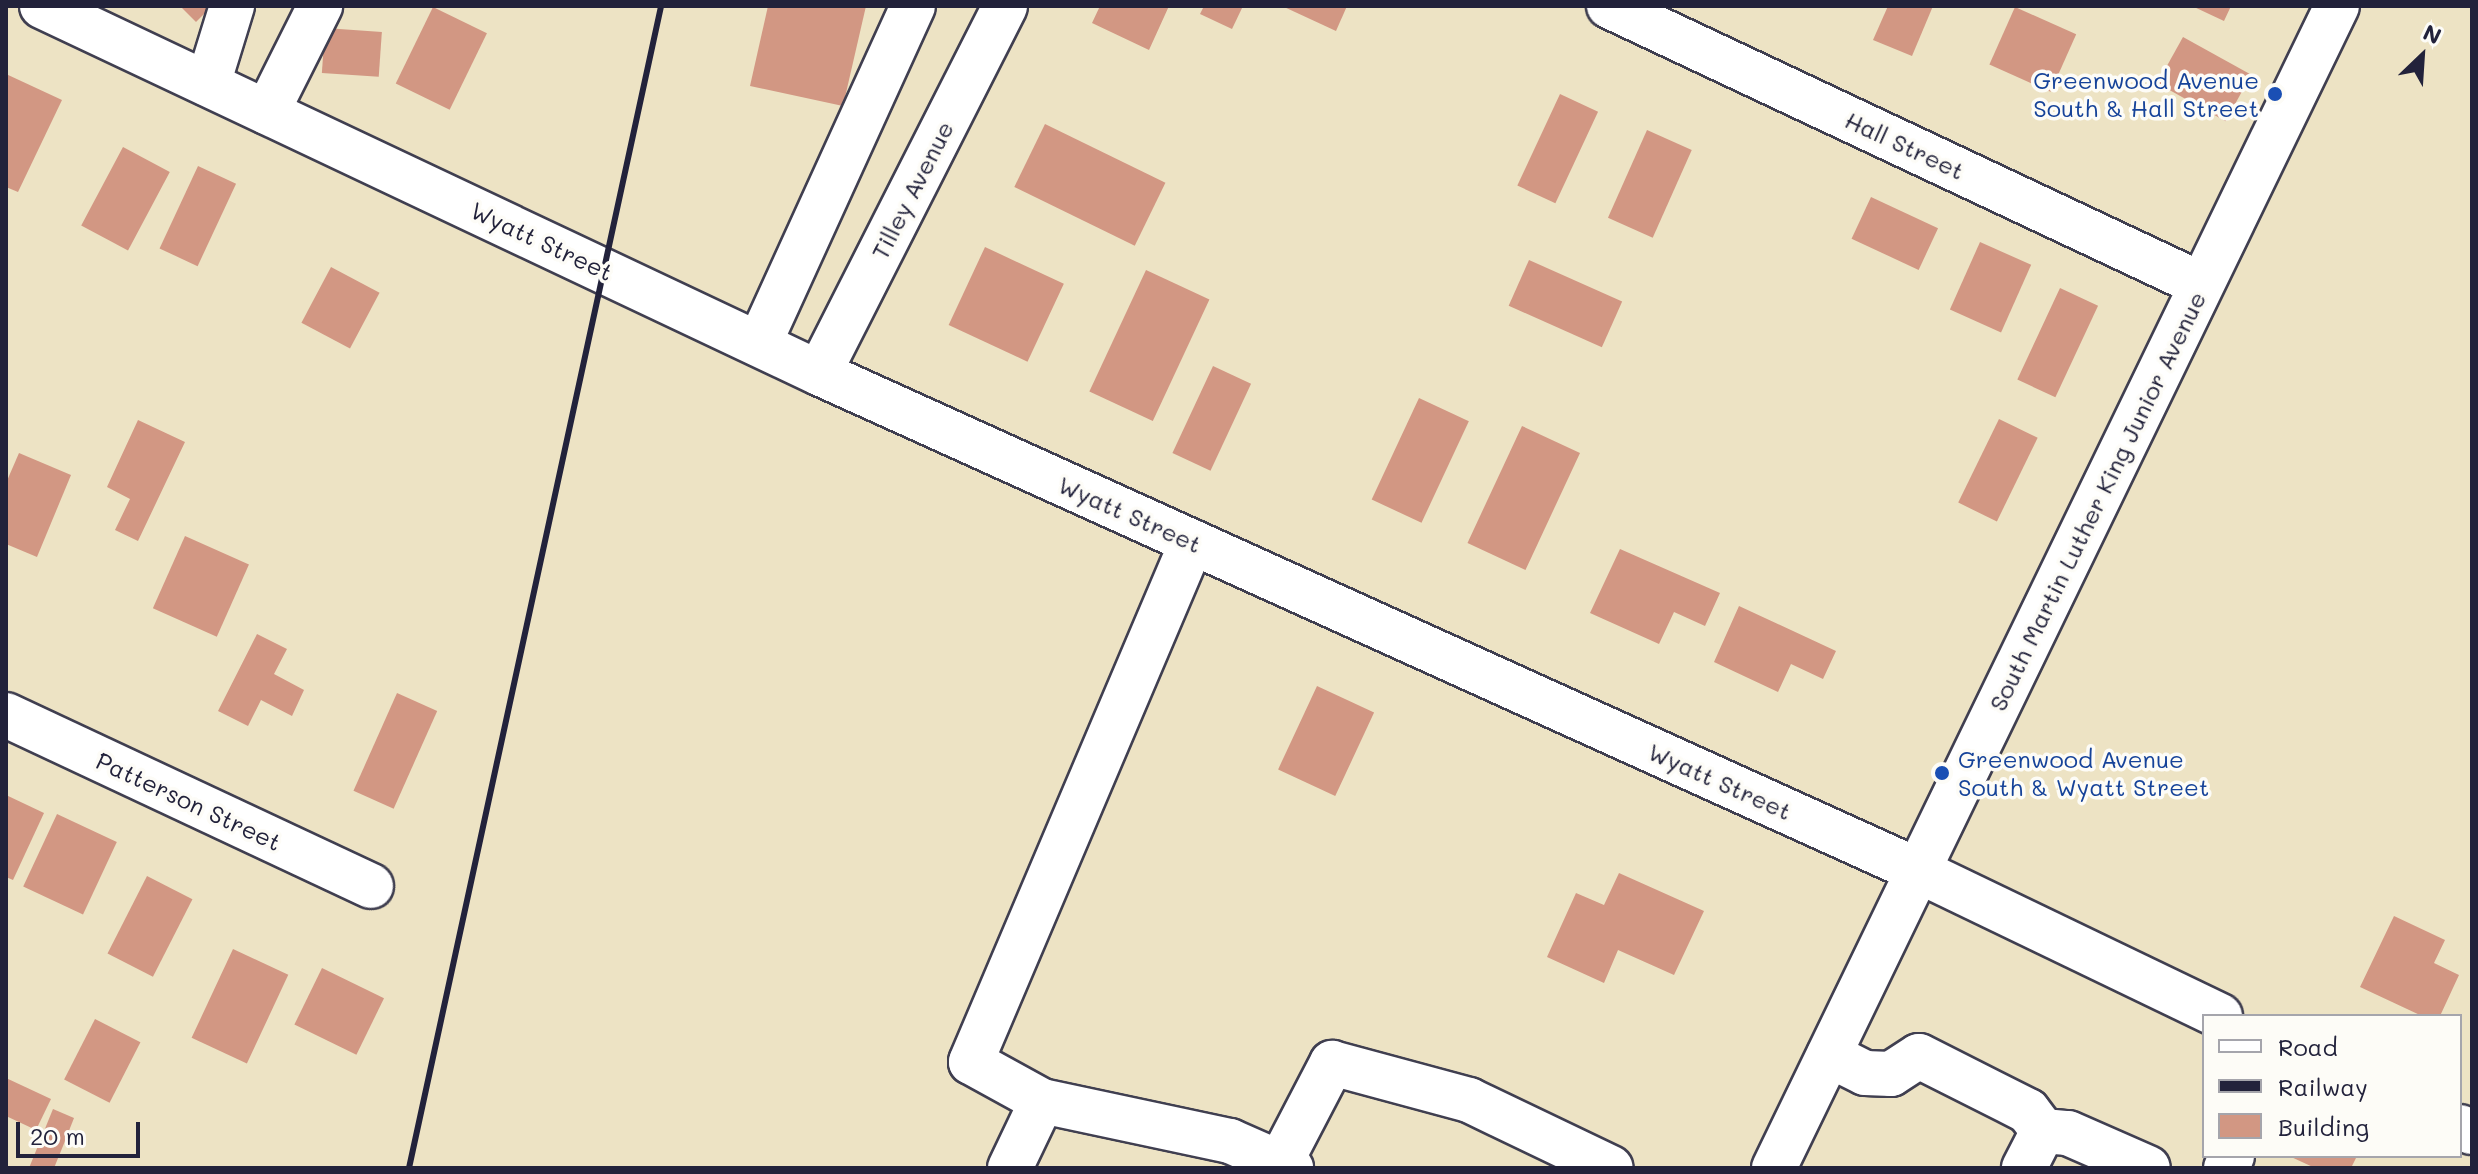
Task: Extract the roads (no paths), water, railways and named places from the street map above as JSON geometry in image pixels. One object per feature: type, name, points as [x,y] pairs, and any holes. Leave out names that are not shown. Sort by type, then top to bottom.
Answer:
[{"type":"street","name":"Wyatt Street","points":[[42,6],[819,373],[1919,871],[2216,1014]]},
{"type":"street","points":[[208,84],[232,6]]},
{"type":"street","points":[[267,112],[320,6]]},
{"type":"street","points":[[759,344],[913,6]]},
{"type":"street","name":"Tilley Avenue","points":[[819,373],[1005,6]]},
{"type":"street","name":"Hall Street","points":[[1609,6],[2200,284]]},
{"type":"street","name":"South Martin Luther King Junior Avenue","points":[[1774,1168],[2337,6]]},
{"type":"street","points":[[1192,542],[971,1062],[1042,1101],[1230,1141],[1285,1166],[1332,1063],[1469,1100],[1611,1168]]},
{"type":"street","name":"Patterson Street","points":[[6,715],[371,886]]},
{"type":"street","points":[[1829,1055],[1865,1073],[1891,1074],[1919,1056],[2028,1111],[2033,1149],[2068,1133],[2148,1168]]},
{"type":"street","points":[[1010,1168],[1042,1101]]},
{"type":"railway","points":[[409,1168],[661,6]]},
{"type":"place","name":"Greenwood Avenue South & Hall Street","points":[[2275,94]]},
{"type":"place","name":"Greenwood Avenue South & Wyatt Street","points":[[1942,773]]}]
